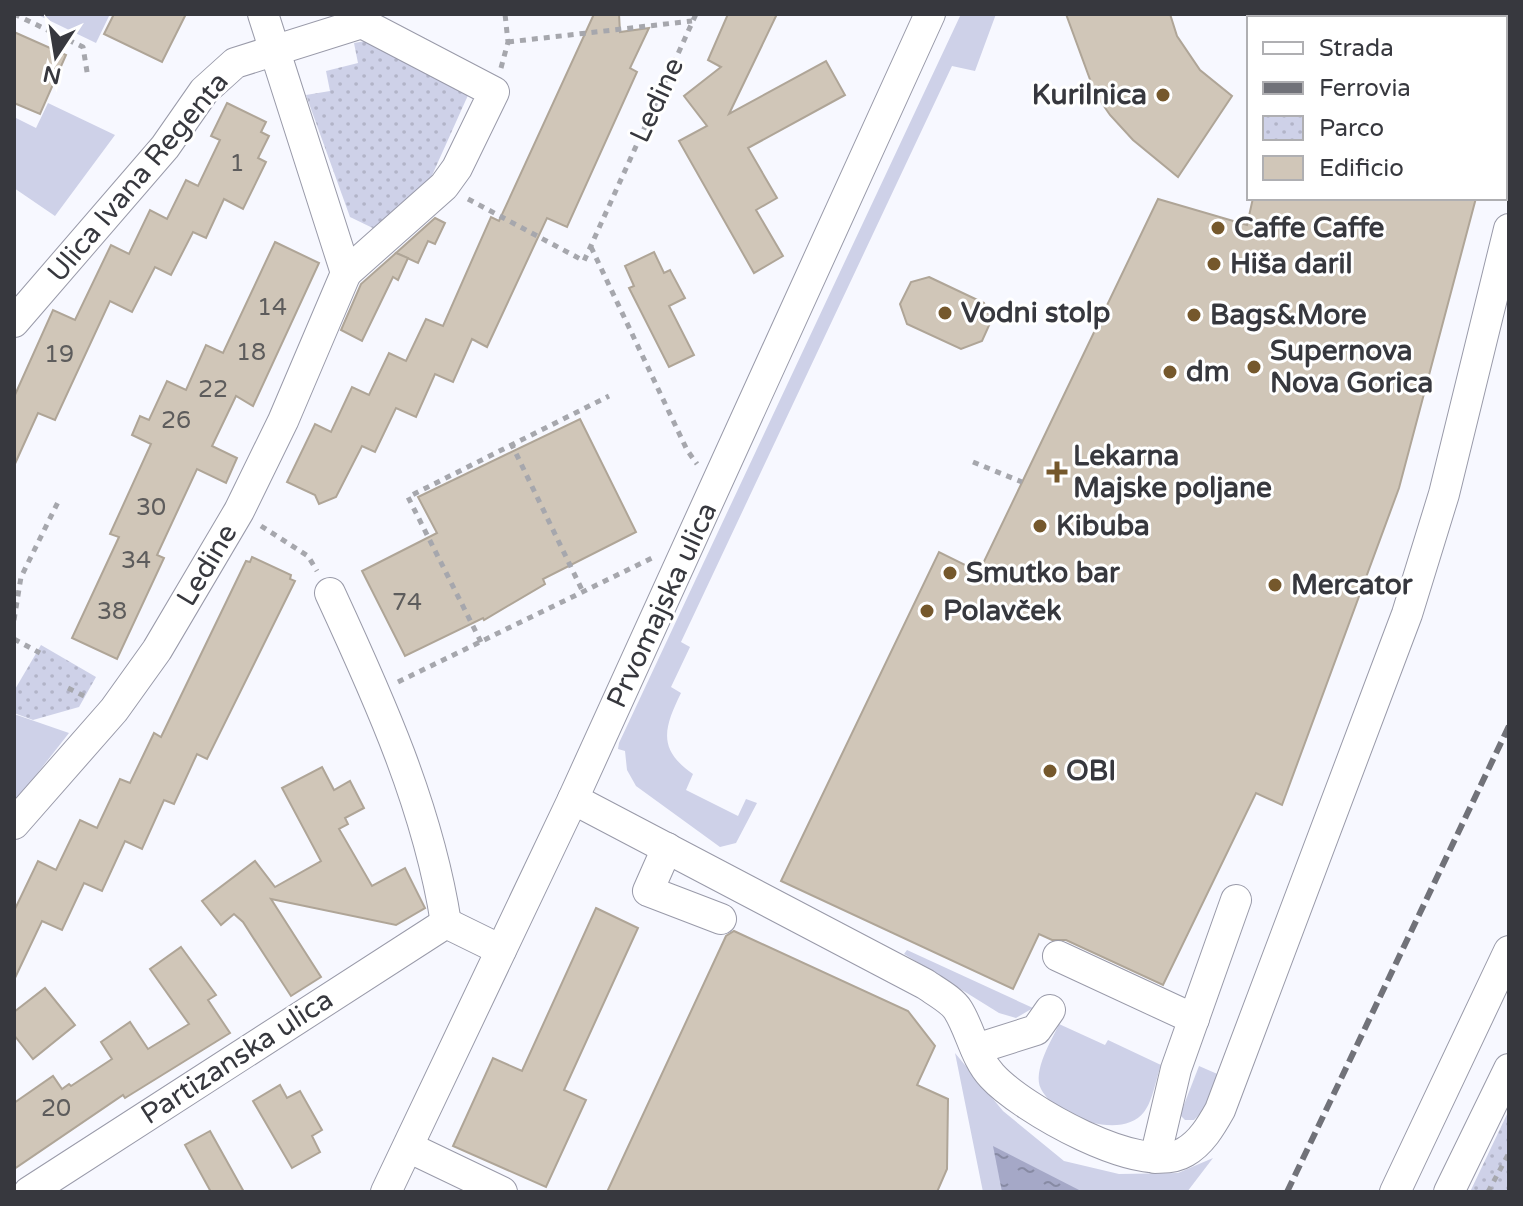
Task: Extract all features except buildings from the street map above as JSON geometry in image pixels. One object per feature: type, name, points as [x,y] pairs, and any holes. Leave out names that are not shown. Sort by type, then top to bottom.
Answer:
[{"type":"street","points":[[263,14],[346,273]]},
{"type":"street","name":"Prvomajska ulica","points":[[386,1192],[573,799],[930,14]]},
{"type":"street","points":[[274,51],[362,23],[494,92]]},
{"type":"street","name":"Ulica Ivana Regenta","points":[[14,322],[165,147],[204,91],[235,63],[274,51]]},
{"type":"street","name":"Ledine","points":[[14,824],[114,710],[157,650],[239,511],[283,421],[346,273],[444,186],[457,168],[494,92]]},
{"type":"street","points":[[573,799],[925,984],[957,1008],[989,1074],[1013,1096],[1052,1121],[1121,1151],[1155,1158],[1183,1154],[1206,1134],[1220,1110],[1407,614],[1444,494],[1509,229]]},
{"type":"street","points":[[330,593],[376,693],[437,867],[446,923],[501,950]]},
{"type":"street","points":[[667,848],[648,891],[721,919]]},
{"type":"street","points":[[1155,1158],[1176,1069],[1236,900]]},
{"type":"street","name":"Partizanska ulica","points":[[29,1192],[446,923]]},
{"type":"street","points":[[1395,1192],[1509,951]]},
{"type":"street","points":[[1058,956],[1194,1019]]},
{"type":"street","points":[[976,1049],[1036,1030],[1050,1010]]},
{"type":"street","points":[[1449,1192],[1509,1069]]},
{"type":"street","points":[[408,1147],[502,1192]]},
{"type":"path","points":[[14,14],[83,47],[88,78]]},
{"type":"path","points":[[494,92],[508,42],[505,14]]},
{"type":"path","name":"Ledine","points":[[590,246],[696,14]]},
{"type":"path","points":[[508,42],[693,21]]},
{"type":"path","points":[[444,186],[584,261],[590,246]]},
{"type":"path","points":[[590,246],[687,450],[699,466],[694,479]]},
{"type":"path","points":[[481,642],[408,497],[609,396]]},
{"type":"path","points":[[511,443],[583,592]]},
{"type":"path","points":[[973,462],[1022,482]]},
{"type":"path","points":[[14,620],[21,577],[60,498]]},
{"type":"path","points":[[239,511],[308,556],[330,593]]},
{"type":"path","points":[[376,693],[691,538]]},
{"type":"path","points":[[14,639],[40,653]]},
{"type":"path","points":[[1488,1192],[1509,1153]]},
{"type":"green space","points":[[36,14],[110,14],[96,43]]},
{"type":"green space","points":[[961,14],[996,14],[975,71],[952,66],[681,642],[690,647],[671,687],[681,693],[667,737],[674,756],[693,774],[686,790],[738,816],[746,799],[757,803],[736,843],[720,847],[636,786],[627,770],[625,751],[618,749],[619,743]]},
{"type":"green space","points":[[377,39],[469,93],[425,191],[381,232],[350,217],[306,95],[330,91],[326,71],[358,63],[354,43]]},
{"type":"green space","points":[[48,103],[115,135],[55,216],[14,188],[14,117],[36,128]]},
{"type":"green space","points":[[41,645],[96,677],[79,707],[33,720],[14,713],[14,691]]},
{"type":"green space","points":[[14,714],[69,733],[14,803]]},
{"type":"green space","points":[[907,950],[1033,1008],[1016,1018],[999,1013],[904,954]]},
{"type":"green space","points":[[1059,1024],[1105,1045],[1108,1040],[1161,1065],[1144,1112],[1121,1125],[1105,1125],[1074,1116],[1049,1099],[1041,1089],[1039,1074]]},
{"type":"green space","points":[[955,1053],[1003,1111],[1064,1161],[1119,1174],[1178,1173],[1213,1158],[1187,1192],[983,1192]]},
{"type":"green space","points":[[1199,1066],[1222,1076],[1211,1103],[1194,1120],[1185,1120],[1180,1115]]},
{"type":"green space","points":[[1509,1110],[1509,1192],[1470,1192]]},
{"type":"water","points":[[993,1146],[1083,1192],[1002,1192]]},
{"type":"railway","points":[[1287,1192],[1509,726]]},
{"type":"place","name":"Kurilnica","points":[[1163,95]]},
{"type":"place","name":"Caffe Caffe","points":[[1218,228]]},
{"type":"place","name":"Hiša daril","points":[[1214,264]]},
{"type":"place","name":"Vodni stolp","points":[[945,313]]},
{"type":"place","name":"Bags&More","points":[[1194,315]]},
{"type":"place","name":"Supernova Nova Gorica","points":[[1254,367]]},
{"type":"place","name":"dm","points":[[1170,372]]},
{"type":"place","name":"Lekarna Majske poljane","points":[[1057,472]]},
{"type":"place","name":"Kibuba","points":[[1040,526]]},
{"type":"place","name":"Smutko bar","points":[[950,573]]},
{"type":"place","name":"Mercator","points":[[1275,585]]},
{"type":"place","name":"Polavček","points":[[927,611]]},
{"type":"place","name":"OBI","points":[[1050,771]]}]
